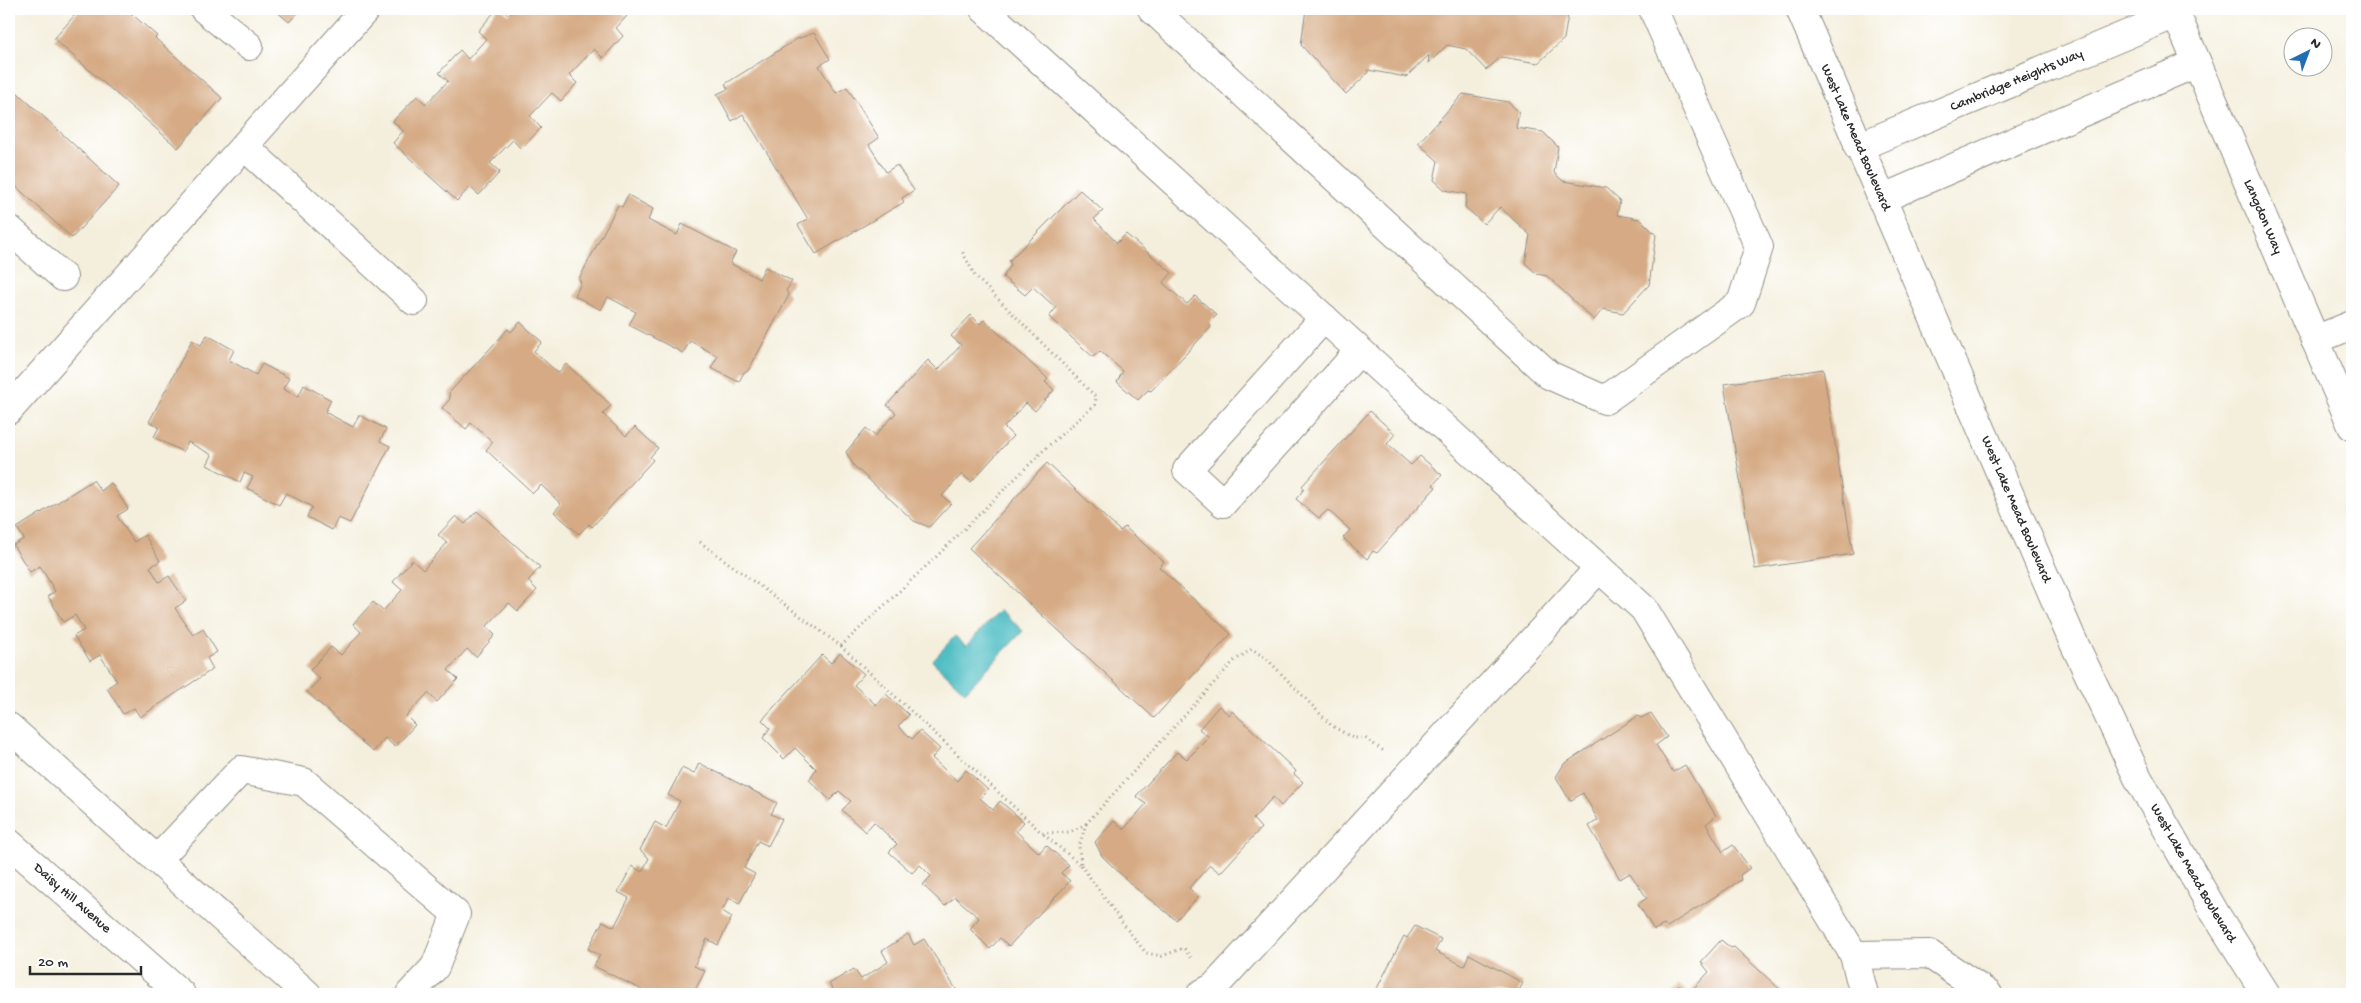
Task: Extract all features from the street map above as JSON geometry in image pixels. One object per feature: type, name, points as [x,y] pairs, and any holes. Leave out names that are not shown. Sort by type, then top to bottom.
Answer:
[{"type":"street","points":[[204,9],[249,46]]},
{"type":"street","points":[[9,410],[366,9]]},
{"type":"street","points":[[984,9],[1644,609],[1854,955],[1864,994]]},
{"type":"street","points":[[1152,9],[1549,375],[1605,400],[1741,304],[1759,247],[1653,9]]},
{"type":"street","name":"West Lake Mead Boulevard","points":[[1800,9],[2072,639],[2138,778],[2215,914],[2266,994]]},
{"type":"street","name":"Cambridge Heights Way","points":[[1858,147],[2175,11]]},
{"type":"street","name":"Langdon Way","points":[[2175,11],[2352,426]]},
{"type":"street","points":[[1881,199],[2197,63]]},
{"type":"street","points":[[244,146],[414,301]]},
{"type":"street","points":[[9,229],[63,277]]},
{"type":"street","points":[[1324,318],[1187,470],[1223,503],[1359,351]]},
{"type":"street","points":[[2314,340],[2352,325]]},
{"type":"street","points":[[1201,994],[1214,987],[1599,568]]},
{"type":"street","points":[[9,728],[307,994]]},
{"type":"street","points":[[157,860],[241,770],[304,782],[456,914],[435,967],[410,994]]},
{"type":"street","name":"Daisy Hill Avenue","points":[[9,843],[181,994]]},
{"type":"street","points":[[1854,955],[1929,954],[1988,994]]},
{"type":"path","points":[[841,646],[937,556],[1047,447],[1095,405],[1096,397],[975,276],[961,249]]},
{"type":"path","points":[[700,542],[841,646],[1042,833],[1081,865],[1146,953],[1162,956],[1184,948]]},
{"type":"path","points":[[1042,833],[1070,832],[1086,824],[1234,661],[1252,649],[1268,660],[1332,726],[1352,738],[1365,738],[1413,770]]},
{"type":"path","points":[[1081,865],[1079,847],[1086,824]]},
{"type":"water","points":[[1000,610],[1023,631],[965,692],[932,661],[955,636],[966,646]]},
{"type":"building","points":[[80,9],[126,9],[157,36],[155,38],[222,98],[178,148],[54,39]]},
{"type":"building","points":[[274,9],[301,9],[289,22]]},
{"type":"building","points":[[497,9],[501,9],[509,15],[514,9],[619,9],[627,16],[616,28],[623,36],[603,58],[594,49],[569,75],[577,83],[561,101],[552,93],[530,116],[541,128],[521,149],[513,140],[490,163],[500,172],[479,195],[470,187],[457,201],[393,143],[403,131],[393,121],[417,96],[426,104],[448,81],[439,73],[460,50],[468,59],[486,39],[478,31]]},
{"type":"building","points":[[1306,9],[1569,9],[1564,39],[1538,63],[1501,57],[1486,70],[1466,49],[1447,45],[1428,64],[1429,55],[1406,77],[1368,70],[1367,74],[1346,94],[1301,45]]},
{"type":"building","points":[[814,33],[830,59],[819,66],[836,93],[847,87],[879,138],[869,145],[886,172],[897,165],[914,190],[902,198],[904,202],[816,254],[798,225],[808,219],[743,114],[732,121],[717,94],[728,89],[725,84],[797,39]]},
{"type":"building","points":[[9,85],[119,186],[72,238],[10,181],[9,183]]},
{"type":"building","points":[[1463,94],[1508,102],[1519,112],[1516,128],[1543,132],[1558,147],[1554,173],[1563,181],[1606,188],[1620,201],[1617,215],[1640,219],[1656,235],[1649,285],[1623,313],[1603,309],[1594,320],[1547,276],[1537,274],[1525,263],[1530,235],[1500,207],[1484,224],[1465,207],[1467,194],[1445,190],[1434,180],[1438,161],[1418,143]]},
{"type":"building","points":[[1080,190],[1103,211],[1094,219],[1117,243],[1126,234],[1172,273],[1163,283],[1187,304],[1195,296],[1217,315],[1209,323],[1211,327],[1151,391],[1148,390],[1138,400],[1117,382],[1123,371],[1100,351],[1093,357],[1049,317],[1056,308],[1033,287],[1025,295],[1003,277],[1011,265],[1009,261]]},
{"type":"building","points":[[628,195],[653,209],[648,220],[677,235],[682,224],[736,252],[730,263],[759,279],[765,267],[792,281],[786,291],[789,295],[748,371],[744,372],[739,382],[711,368],[718,356],[690,341],[683,353],[629,325],[636,312],[608,297],[601,310],[575,296],[581,283],[579,279],[618,205],[622,207]]},
{"type":"building","points":[[971,315],[980,324],[984,320],[1048,379],[1045,382],[1054,390],[1035,411],[1026,403],[1004,427],[1013,436],[971,482],[962,474],[942,496],[951,503],[929,527],[914,521],[854,466],[846,452],[866,428],[875,436],[896,413],[887,405],[928,360],[938,370],[961,345],[951,336]]},
{"type":"building","points":[[520,322],[542,342],[534,351],[558,373],[566,364],[611,405],[603,414],[626,436],[635,427],[658,448],[650,457],[653,460],[592,527],[589,524],[579,534],[554,512],[561,504],[541,485],[533,493],[486,450],[493,442],[471,423],[466,429],[442,408],[450,399],[449,393],[508,329],[511,332]]},
{"type":"building","points":[[207,335],[234,350],[229,360],[256,375],[262,364],[289,378],[283,389],[298,397],[304,385],[331,400],[325,412],[353,427],[359,415],[386,429],[380,441],[390,446],[350,523],[338,518],[332,530],[307,517],[312,507],[286,493],[279,505],[247,488],[253,477],[244,473],[240,482],[207,465],[212,455],[188,442],[183,452],[154,437],[159,427],[149,422],[192,340],[201,345]]},
{"type":"building","points":[[1823,369],[1853,554],[1755,569],[1724,384]]},
{"type":"building","points":[[1370,411],[1395,434],[1387,444],[1411,465],[1420,456],[1442,475],[1433,485],[1436,487],[1377,553],[1373,551],[1367,559],[1343,538],[1350,530],[1328,510],[1319,518],[1296,499],[1304,489],[1302,486]]},
{"type":"building","points":[[1047,463],[1120,531],[1125,527],[1164,562],[1159,567],[1231,634],[1154,718],[969,548]]},
{"type":"building","points":[[93,480],[101,491],[111,483],[128,509],[117,516],[134,542],[145,535],[160,561],[150,567],[159,582],[169,576],[186,601],[175,608],[193,635],[203,629],[217,652],[207,658],[213,669],[140,717],[134,708],[123,714],[107,688],[117,681],[100,655],[90,661],[74,636],[84,630],[75,615],[63,622],[48,596],[55,591],[40,566],[30,572],[13,545],[24,539],[17,528]]},
{"type":"building","points":[[477,511],[540,567],[528,581],[537,590],[518,611],[509,603],[486,627],[495,635],[476,657],[467,649],[448,670],[458,679],[437,702],[428,693],[406,716],[415,725],[395,747],[385,738],[373,752],[307,692],[320,679],[310,670],[331,647],[341,655],[361,632],[353,624],[373,602],[383,611],[402,590],[393,582],[412,560],[423,570],[447,543],[438,535],[456,516],[465,524]]},
{"type":"building","points":[[840,653],[864,674],[854,685],[876,705],[886,694],[909,715],[898,726],[912,739],[920,731],[940,749],[932,758],[957,781],[966,770],[988,790],[980,798],[993,810],[1000,801],[1024,822],[1016,831],[1039,853],[1046,845],[1069,865],[1061,873],[1070,881],[1009,946],[1000,938],[990,949],[970,929],[979,918],[955,897],[945,906],[923,885],[931,876],[920,865],[912,873],[889,852],[897,844],[874,822],[865,832],[842,810],[851,801],[839,791],[830,800],[809,780],[816,769],[795,748],[784,759],[763,738],[770,728],[762,720],[822,655],[831,663]]},
{"type":"building","points":[[1219,706],[1229,715],[1232,711],[1296,771],[1294,774],[1303,782],[1281,806],[1273,797],[1253,819],[1261,828],[1220,873],[1210,865],[1189,888],[1198,897],[1176,920],[1133,886],[1102,856],[1095,842],[1114,821],[1124,829],[1146,804],[1136,796],[1177,752],[1187,759],[1209,737],[1199,729]]},
{"type":"building","points":[[1651,713],[1667,737],[1656,745],[1673,772],[1685,765],[1716,816],[1706,824],[1723,852],[1733,845],[1750,868],[1740,875],[1741,880],[1667,927],[1664,925],[1654,930],[1638,904],[1647,898],[1630,873],[1620,879],[1589,826],[1598,820],[1583,793],[1570,801],[1556,777],[1564,764],[1638,716],[1641,718]]},
{"type":"building","points":[[699,763],[777,803],[771,814],[782,819],[768,846],[758,841],[744,868],[755,874],[739,904],[729,898],[722,911],[732,917],[718,945],[707,939],[694,966],[705,971],[693,994],[650,994],[594,966],[600,955],[588,949],[603,921],[614,927],[629,898],[618,892],[632,866],[642,872],[649,858],[640,850],[655,822],[666,828],[680,801],[668,795],[682,768],[694,774]]},
{"type":"building","points":[[1415,926],[1441,939],[1435,951],[1464,966],[1469,954],[1523,983],[1517,994],[1374,994],[1404,936],[1407,938]]},
{"type":"building","points":[[908,934],[914,945],[924,939],[959,994],[836,994],[829,984],[854,969],[861,979],[888,962],[882,951]]},
{"type":"building","points":[[1721,940],[1731,948],[1734,947],[1785,994],[1671,994],[1679,985],[1689,993],[1709,972],[1701,962]]}]
